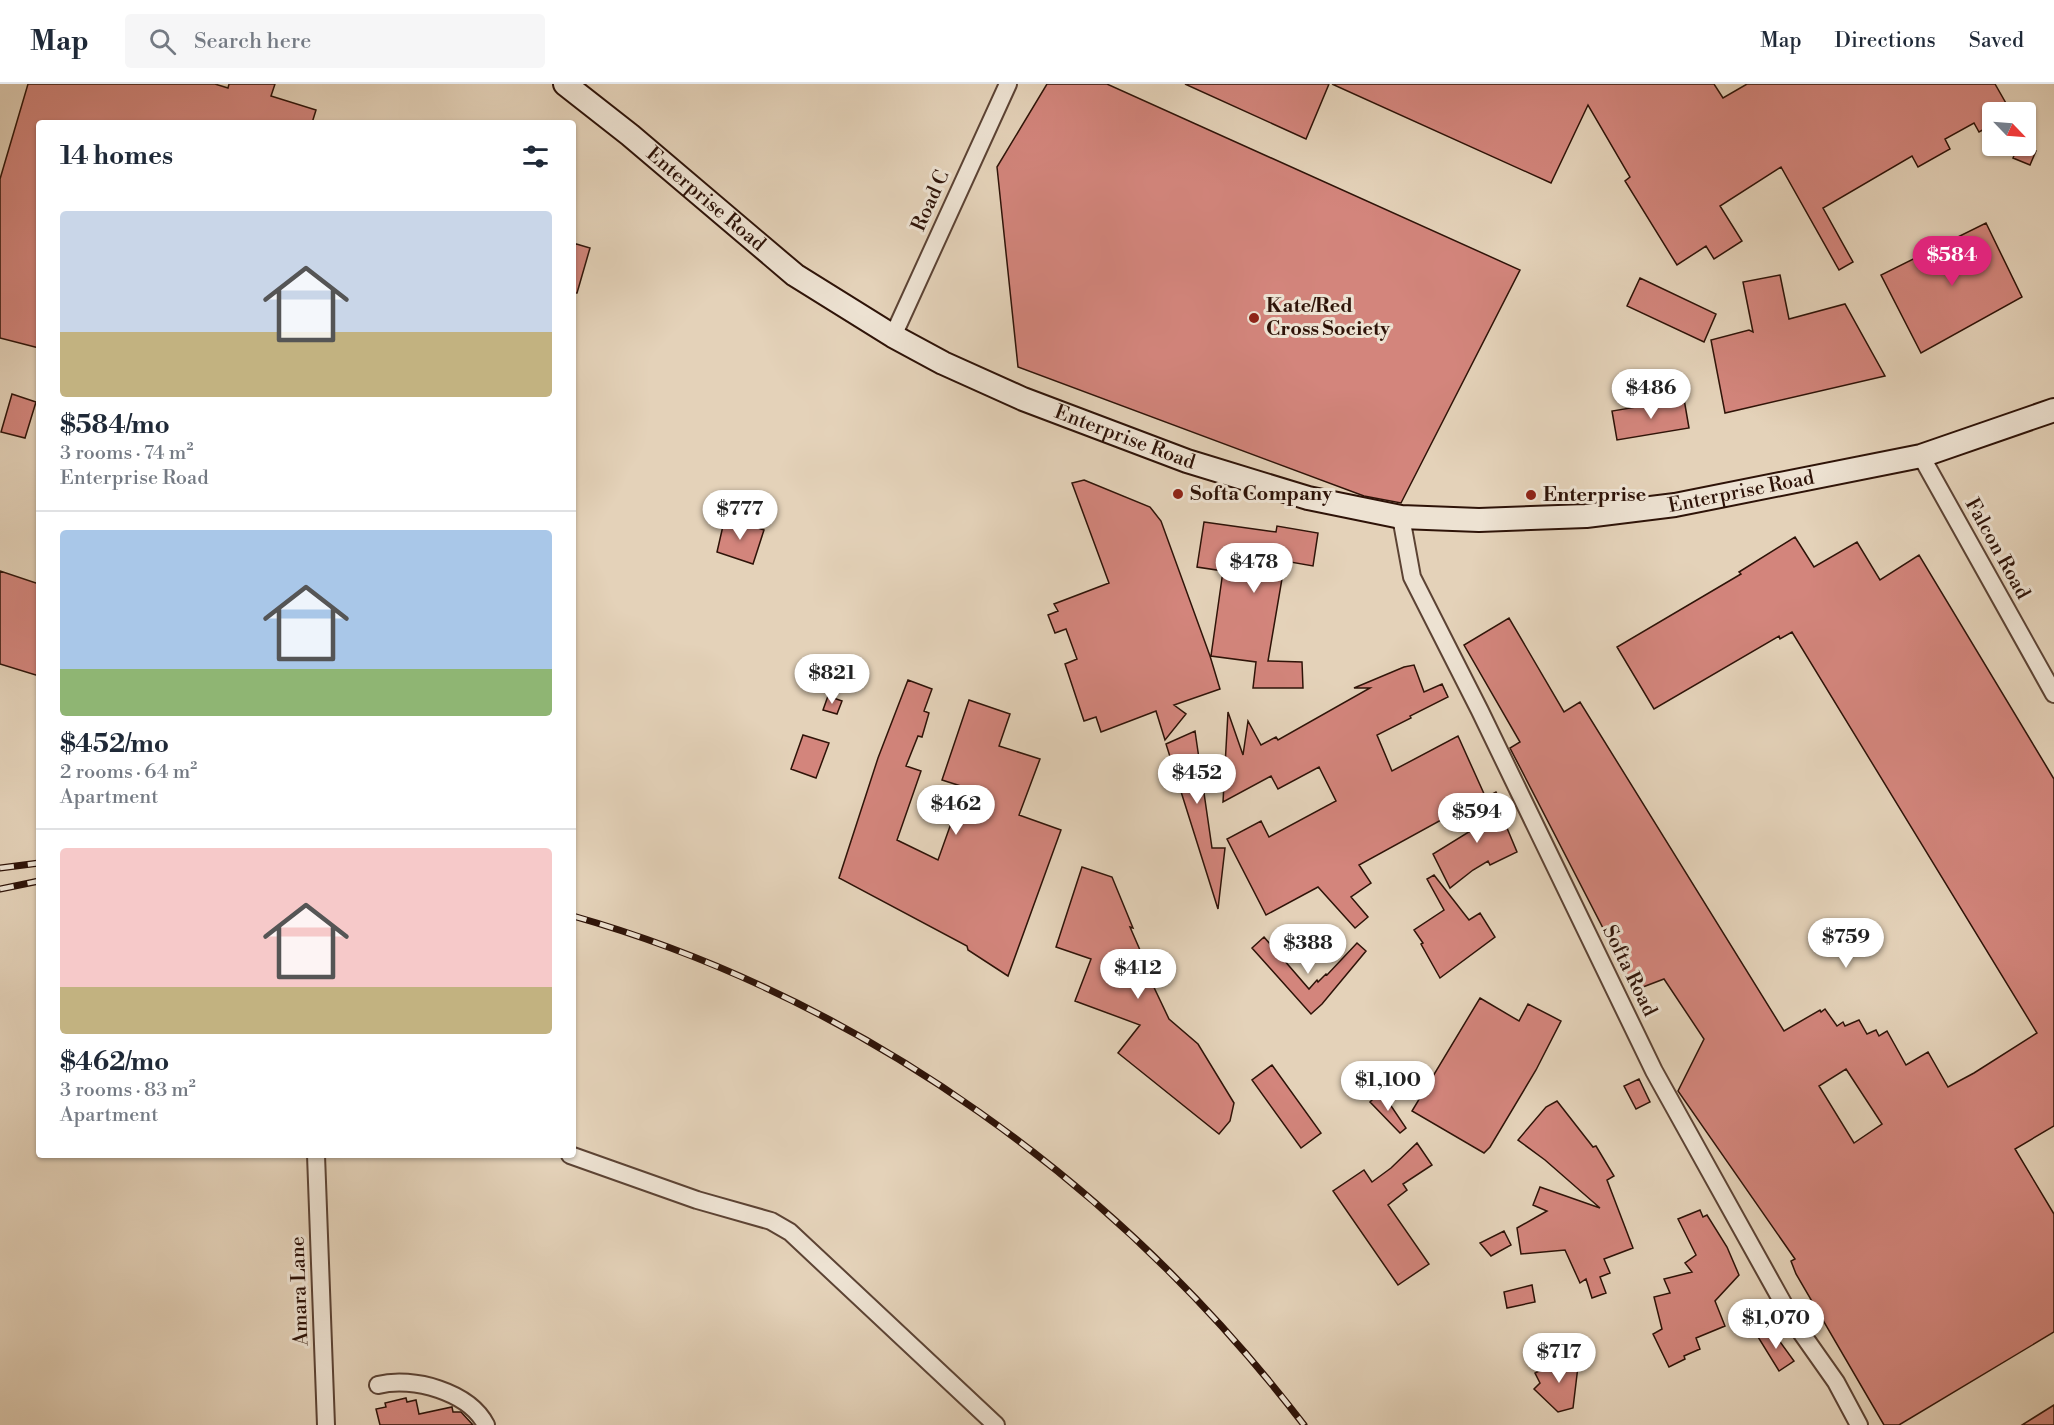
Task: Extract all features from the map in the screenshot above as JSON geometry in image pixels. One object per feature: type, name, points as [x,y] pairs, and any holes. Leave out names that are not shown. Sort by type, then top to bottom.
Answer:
[{"type":"main road","name":"Enterprise Road","points":[[565,84],[630,135],[795,275],[894,336],[943,363],[1023,399],[1187,460],[1308,498],[1401,517],[1479,520],[1586,516],[1675,505],[1921,456],[2054,410]]},
{"type":"street","name":"Road C","points":[[894,336],[1008,84]]},
{"type":"street","name":"Falcon Road","points":[[1921,456],[2054,694]]},
{"type":"street","name":"Softa Road","points":[[1401,517],[1412,577],[1480,711],[1654,1071],[1793,1321],[1836,1382],[1859,1425]]},
{"type":"street","points":[[576,1157],[697,1200],[771,1221],[790,1232],[996,1425]]},
{"type":"street","name":"Amara Lane","points":[[316,1158],[326,1425]]},
{"type":"street","points":[[378,1385],[387,1383],[421,1385],[456,1396],[471,1405],[486,1425]]},
{"type":"building","points":[[28,84],[215,84],[228,88],[229,84],[275,84],[271,96],[316,110],[313,120],[36,120],[36,347],[0,338],[0,179]]},
{"type":"building","name":"Kate/Red Cross Society","points":[[1047,84],[1107,84],[1520,270],[1401,503],[1364,496],[1018,367],[997,167]]},
{"type":"building","points":[[1185,84],[1329,84],[1306,139]]},
{"type":"building","points":[[1332,84],[1714,84],[1723,98],[1747,84],[1995,84],[2005,102],[1982,102],[1982,130],[1979,132],[1974,123],[1945,139],[1950,149],[1918,167],[1912,156],[1823,208],[1853,262],[1839,270],[1781,167],[1720,206],[1742,241],[1714,259],[1706,246],[1677,265],[1625,181],[1630,177],[1588,105],[1551,183]]},
{"type":"building","points":[[2014,156],[2034,156],[2030,165],[2013,158]]},
{"type":"building","points":[[1986,223],[2022,297],[1921,353],[1881,275]]},
{"type":"building","points":[[576,244],[590,248],[576,293]]},
{"type":"building","points":[[1780,275],[1789,319],[1845,304],[1885,376],[1725,413],[1711,340],[1749,330],[1753,332],[1743,282]]},
{"type":"building","points":[[1640,278],[1716,314],[1704,342],[1627,306]]},
{"type":"building","points":[[12,394],[36,402],[25,438],[1,432]]},
{"type":"building","points":[[1684,399],[1689,428],[1617,440],[1612,411]]},
{"type":"building","points":[[1084,480],[1150,507],[1161,521],[1210,656],[1220,689],[1174,705],[1186,714],[1165,740],[1156,711],[1101,732],[1096,717],[1084,721],[1065,664],[1077,659],[1066,629],[1055,633],[1048,615],[1058,611],[1054,604],[1109,583],[1072,483]]},
{"type":"building","points":[[725,517],[764,530],[753,564],[717,552]]},
{"type":"building","points":[[1204,522],[1276,532],[1277,526],[1318,533],[1313,566],[1285,561],[1268,661],[1302,662],[1303,688],[1253,688],[1256,662],[1211,656],[1223,571],[1197,567]]},
{"type":"building","points":[[1795,537],[1814,567],[1857,542],[1880,580],[1919,555],[2054,779],[2054,1126],[2015,1149],[2054,1214],[2054,1332],[1899,1425],[1884,1425],[1796,1274],[1791,1261],[1795,1259],[1678,1091],[1704,1039],[1664,979],[1635,990],[1510,748],[1520,742],[1464,645],[1509,618],[1564,712],[1580,702],[1784,1031],[1825,1009],[1837,1026],[1843,1022],[1845,1026],[1859,1020],[1867,1034],[1876,1030],[1879,1036],[1887,1031],[1906,1065],[1928,1052],[1948,1087],[2037,1033],[1792,632],[1780,639],[1779,636],[1654,709],[1617,647],[1741,574],[1739,572]],"holes":[[[1846,1069],[1882,1124],[1854,1143],[1819,1086]]]},
{"type":"building","points":[[0,571],[36,583],[36,675],[0,664]]},
{"type":"building","points":[[1414,665],[1424,692],[1442,684],[1448,697],[1377,735],[1392,771],[1458,736],[1485,796],[1359,865],[1371,883],[1351,897],[1368,917],[1355,928],[1318,887],[1266,915],[1227,839],[1261,821],[1269,837],[1336,801],[1319,767],[1278,789],[1271,776],[1223,802],[1228,712],[1243,755],[1248,721],[1261,745],[1276,737],[1278,740],[1370,688],[1354,688]]},
{"type":"building","points":[[908,680],[932,689],[924,711],[929,713],[922,737],[918,736],[906,766],[921,771],[897,840],[938,860],[964,787],[942,780],[969,700],[1010,714],[999,746],[1040,759],[1019,815],[1061,830],[1008,976],[968,950],[967,946],[839,878],[878,758]]},
{"type":"building","points":[[828,696],[842,701],[837,714],[823,710]]},
{"type":"building","points":[[1195,731],[1212,848],[1225,848],[1218,909],[1166,744]]},
{"type":"building","points":[[803,735],[829,743],[816,778],[791,769]]},
{"type":"building","points":[[1496,792],[1503,806],[1499,809],[1517,852],[1490,865],[1488,861],[1450,888],[1433,854],[1485,822],[1475,803]]},
{"type":"building","points":[[1082,867],[1112,877],[1153,980],[1150,979],[1169,1019],[1198,1044],[1234,1103],[1230,1121],[1219,1134],[1118,1053],[1140,1025],[1075,1001],[1091,959],[1056,947]]},
{"type":"building","points":[[1434,875],[1469,920],[1480,913],[1495,937],[1440,978],[1414,930],[1444,910],[1427,879]]},
{"type":"building","points":[[1264,937],[1309,989],[1317,980],[1318,982],[1327,975],[1357,943],[1366,951],[1311,1014],[1252,948]]},
{"type":"building","points":[[1480,998],[1519,1021],[1528,1004],[1561,1021],[1536,1070],[1490,1147],[1484,1153],[1412,1111]]},
{"type":"building","points":[[1272,1065],[1321,1133],[1301,1148],[1252,1080]]},
{"type":"building","points":[[1639,1079],[1650,1102],[1636,1109],[1624,1086]]},
{"type":"building","points":[[1381,1091],[1406,1128],[1400,1133],[1370,1102]]},
{"type":"building","points":[[1557,1101],[1593,1147],[1596,1146],[1614,1176],[1607,1180],[1633,1248],[1604,1259],[1610,1273],[1600,1277],[1606,1293],[1592,1298],[1586,1279],[1580,1283],[1565,1250],[1521,1254],[1517,1228],[1547,1211],[1533,1205],[1540,1187],[1600,1208],[1545,1160],[1518,1140],[1546,1107]]},
{"type":"building","points":[[1417,1143],[1432,1165],[1403,1184],[1407,1190],[1388,1205],[1429,1264],[1398,1285],[1333,1191],[1364,1170],[1372,1182],[1391,1168]]},
{"type":"building","points":[[1700,1210],[1703,1217],[1707,1215],[1727,1247],[1739,1275],[1715,1301],[1725,1326],[1696,1338],[1700,1349],[1684,1356],[1685,1359],[1669,1367],[1653,1334],[1662,1329],[1654,1297],[1670,1293],[1664,1279],[1692,1272],[1685,1263],[1696,1255],[1678,1219]]},
{"type":"building","points":[[1504,1231],[1511,1245],[1491,1256],[1480,1243]]},
{"type":"building","points":[[1532,1285],[1535,1302],[1507,1308],[1504,1292]]},
{"type":"building","points":[[1770,1328],[1794,1361],[1779,1371],[1758,1337]]},
{"type":"building","points":[[1568,1357],[1579,1358],[1573,1408],[1558,1412],[1534,1389],[1540,1383],[1535,1373]]},
{"type":"building","points":[[406,1398],[407,1402],[416,1400],[419,1414],[452,1407],[453,1412],[461,1412],[473,1425],[380,1425],[376,1409],[386,1407],[385,1403]]},
{"type":"building","points":[[2054,1405],[2054,1425],[2022,1425]]},
{"type":"railway","points":[[0,868],[36,863]]},
{"type":"railway","points":[[0,889],[36,882]]},
{"type":"railway","points":[[576,917],[680,952],[784,997],[884,1050],[979,1112],[1069,1181],[1154,1257],[1232,1338],[1304,1425]]},
{"type":"place","name":"Kate/Red Cross Society","points":[[1254,318]]},
{"type":"place","name":"Softa Company","points":[[1178,494]]},
{"type":"place","name":"Enterprise","points":[[1531,495]]}]
